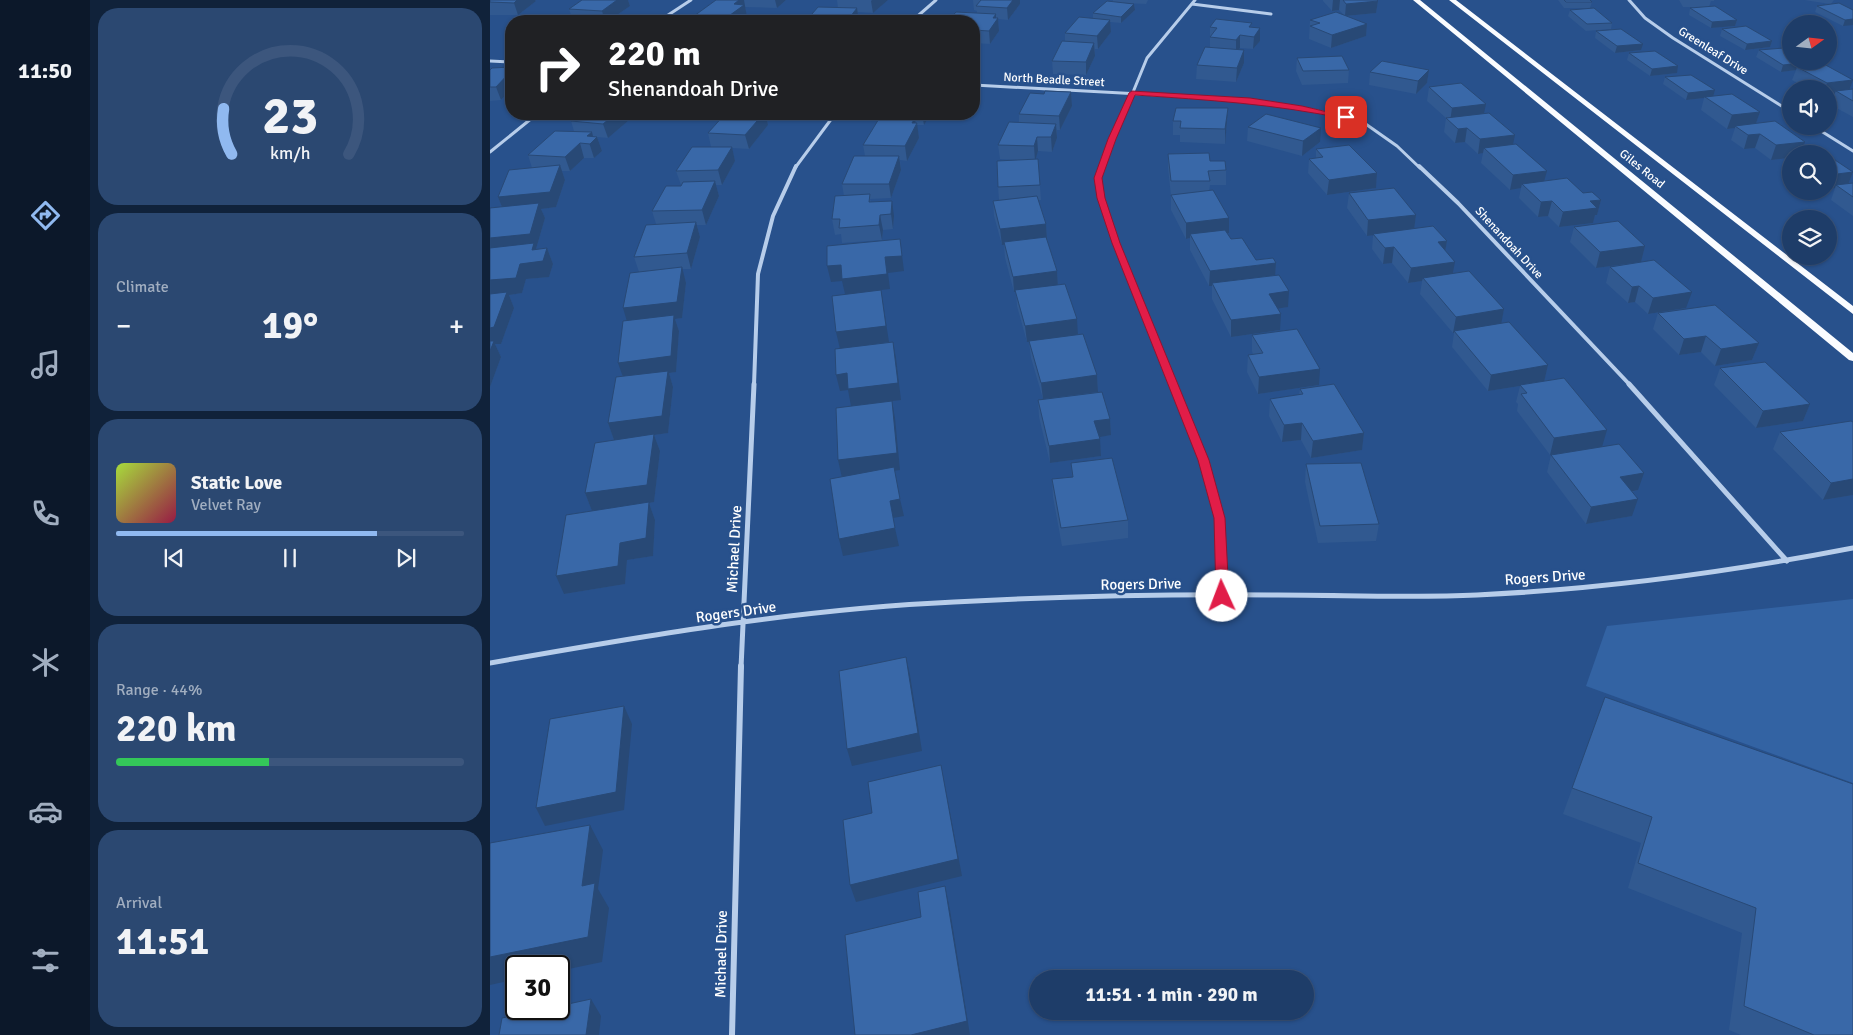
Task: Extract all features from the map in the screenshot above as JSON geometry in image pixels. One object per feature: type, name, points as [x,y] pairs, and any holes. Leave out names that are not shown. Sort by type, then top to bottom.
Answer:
[{"type":"main road","name":"Giles Road","points":[[1416,0],[1853,358]]},
{"type":"main road","name":"Giles Road","points":[[1452,0],[1853,311]]},
{"type":"street","points":[[668,15],[691,0]]},
{"type":"street","points":[[919,15],[936,0]]},
{"type":"street","name":"Greenleaf Drive","points":[[1629,0],[1645,18],[1673,38],[1782,106]]},
{"type":"street","points":[[1222,596],[1220,518],[1203,460],[1116,243],[1101,198],[1098,178],[1112,139],[1147,58],[1194,2],[1271,14]]},
{"type":"street","points":[[490,61],[505,62]]},
{"type":"street","name":"North Beadle Street","points":[[980,85],[1132,93]]},
{"type":"street","name":"Shenandoah Drive","points":[[1132,93],[1250,100],[1302,108],[1360,120],[1397,146],[1458,203],[1635,391],[1787,561]]},
{"type":"street","points":[[490,152],[530,120]]},
{"type":"street","name":"Michael Drive","points":[[732,1035],[742,623],[749,510],[758,274],[773,216],[793,170],[816,136],[830,120]]},
{"type":"street","points":[[1827,135],[1853,151]]},
{"type":"street","name":"Rogers Drive","points":[[490,663],[742,623],[841,610],[1013,599],[1477,595],[1633,583],[1787,561],[1853,548]]},
{"type":"shaded area","points":[[1853,599],[1853,783],[1586,686],[1607,626]]},
{"type":"building","points":[[490,0],[517,0],[514,3],[490,2]]},
{"type":"building","points":[[582,0],[617,0],[602,11],[569,9]]},
{"type":"building","points":[[716,0],[739,0],[734,4],[744,5],[730,15],[695,15]]},
{"type":"building","points":[[981,0],[1013,0],[1007,8],[976,6]]},
{"type":"building","points":[[1343,0],[1377,0],[1378,1],[1346,4]]},
{"type":"building","points":[[1564,0],[1590,0],[1592,2],[1566,2]]},
{"type":"building","points":[[1107,1],[1134,4],[1121,17],[1093,13]]},
{"type":"building","points":[[1839,3],[1853,10],[1853,19],[1845,20],[1817,6]]},
{"type":"building","points":[[1715,6],[1737,20],[1712,22],[1690,8]]},
{"type":"building","points":[[818,7],[857,8],[852,15],[811,15]]},
{"type":"building","points":[[1594,8],[1612,23],[1587,24],[1570,10]]},
{"type":"building","points":[[956,12],[996,14],[993,18],[998,18],[989,31],[980,30],[980,15],[953,15]]},
{"type":"building","points":[[1336,12],[1367,24],[1332,35],[1310,26],[1320,23],[1310,20]]},
{"type":"building","points":[[1079,17],[1110,20],[1097,36],[1065,33]]},
{"type":"building","points":[[1216,19],[1252,23],[1249,27],[1260,28],[1254,37],[1240,35],[1236,40],[1210,37],[1217,28],[1210,27]]},
{"type":"building","points":[[1746,26],[1772,41],[1747,44],[1722,29]]},
{"type":"building","points":[[1621,29],[1643,44],[1617,46],[1596,31]]},
{"type":"building","points":[[1062,41],[1094,43],[1086,62],[1052,61]]},
{"type":"building","points":[[1205,47],[1244,50],[1237,68],[1197,65]]},
{"type":"building","points":[[1782,48],[1782,64],[1759,50]]},
{"type":"building","points":[[1655,51],[1678,66],[1652,69],[1629,53]]},
{"type":"building","points":[[1342,56],[1349,70],[1303,71],[1297,58]]},
{"type":"building","points":[[1382,61],[1429,70],[1418,81],[1370,72]]},
{"type":"building","points":[[505,67],[505,77],[496,87],[490,87],[490,70],[492,68]]},
{"type":"building","points":[[1803,70],[1835,70],[1853,80],[1837,82],[1837,80],[1821,80]]},
{"type":"building","points":[[1691,75],[1715,90],[1688,93],[1665,77]]},
{"type":"building","points":[[1461,83],[1486,104],[1452,108],[1429,87]]},
{"type":"building","points":[[1853,89],[1853,101],[1837,92]]},
{"type":"building","points":[[1045,91],[1071,92],[1059,116],[1019,114],[1030,93],[1044,94]]},
{"type":"building","points":[[1732,94],[1760,112],[1732,115],[1705,97]]},
{"type":"building","points":[[1176,108],[1228,108],[1225,129],[1180,128],[1181,121],[1173,121]]},
{"type":"building","points":[[1489,113],[1515,135],[1480,139],[1467,128],[1458,129],[1446,118]]},
{"type":"building","points":[[1266,114],[1321,128],[1303,141],[1248,127]]},
{"type":"building","points":[[572,120],[608,120],[603,124],[571,121]]},
{"type":"building","points":[[720,120],[758,120],[745,135],[708,133]]},
{"type":"building","points":[[878,120],[914,120],[912,123],[917,123],[905,146],[863,145]]},
{"type":"building","points":[[1775,121],[1782,126],[1782,135],[1795,135],[1805,142],[1776,145],[1760,134],[1748,135],[1735,126]]},
{"type":"building","points":[[1009,122],[1056,124],[1051,137],[1037,137],[1034,146],[998,145]]},
{"type":"building","points":[[555,131],[592,132],[587,136],[597,137],[590,144],[580,143],[565,157],[528,155]]},
{"type":"building","points":[[1516,144],[1547,171],[1513,175],[1484,148]]},
{"type":"building","points":[[1349,145],[1377,173],[1329,180],[1309,159],[1323,157],[1316,149]]},
{"type":"building","points":[[692,147],[732,147],[718,170],[676,171]]},
{"type":"building","points":[[1209,153],[1210,161],[1225,161],[1226,170],[1208,171],[1210,181],[1171,181],[1168,154]]},
{"type":"building","points":[[854,156],[899,156],[889,184],[842,184]]},
{"type":"building","points":[[1038,159],[1040,185],[998,187],[997,161]]},
{"type":"building","points":[[1837,161],[1853,172],[1837,174]]},
{"type":"building","points":[[560,165],[550,192],[498,197],[509,170]]},
{"type":"building","points":[[1567,178],[1583,193],[1592,192],[1601,200],[1590,201],[1597,208],[1563,212],[1552,201],[1541,202],[1522,184]]},
{"type":"building","points":[[715,181],[702,210],[652,211],[666,186],[681,186],[683,182]]},
{"type":"building","points":[[1853,183],[1853,197],[1837,186]]},
{"type":"building","points":[[1394,188],[1416,215],[1368,220],[1349,193]]},
{"type":"building","points":[[1213,190],[1229,218],[1186,223],[1171,195]]},
{"type":"building","points":[[870,194],[869,202],[892,201],[891,214],[880,215],[879,225],[839,228],[840,219],[832,219],[835,196]]},
{"type":"building","points":[[1037,196],[1046,224],[1000,229],[993,201]]},
{"type":"building","points":[[539,203],[530,234],[490,238],[490,208]]},
{"type":"building","points":[[1618,221],[1645,246],[1600,252],[1574,227]]},
{"type":"building","points":[[696,222],[687,253],[634,257],[646,225]]},
{"type":"building","points":[[1433,226],[1447,241],[1438,242],[1455,262],[1411,268],[1394,247],[1385,248],[1373,234]]},
{"type":"building","points":[[1225,230],[1231,239],[1242,238],[1256,260],[1273,258],[1276,263],[1210,271],[1190,234]]},
{"type":"building","points":[[1046,237],[1057,271],[1013,277],[1004,242]]},
{"type":"building","points":[[900,239],[902,256],[885,257],[887,274],[842,279],[841,265],[827,266],[827,246]]},
{"type":"building","points":[[534,243],[532,250],[547,248],[543,261],[520,264],[516,278],[490,280],[490,248]]},
{"type":"building","points":[[1654,260],[1692,292],[1653,298],[1639,286],[1632,287],[1610,267]]},
{"type":"building","points":[[682,267],[677,302],[623,308],[630,273]]},
{"type":"building","points":[[1469,271],[1504,309],[1456,317],[1423,278]]},
{"type":"building","points":[[1279,275],[1289,291],[1269,294],[1281,314],[1231,320],[1212,283]]},
{"type":"building","points":[[1065,284],[1077,319],[1025,326],[1015,290]]},
{"type":"building","points":[[881,290],[886,326],[836,332],[832,296]]},
{"type":"building","points":[[507,292],[494,327],[490,328],[490,294]]},
{"type":"building","points":[[1715,305],[1759,343],[1721,349],[1706,336],[1684,339],[1658,313]]},
{"type":"building","points":[[674,315],[671,356],[618,363],[623,321]]},
{"type":"building","points":[[1509,322],[1548,365],[1491,375],[1454,331]]},
{"type":"building","points":[[1297,329],[1320,369],[1259,377],[1248,355],[1263,353],[1252,335]]},
{"type":"building","points":[[1083,334],[1097,375],[1041,383],[1029,341]]},
{"type":"building","points":[[490,341],[494,341],[490,351]]},
{"type":"building","points":[[893,342],[898,383],[848,389],[847,373],[836,375],[835,349]]},
{"type":"building","points":[[1765,362],[1810,404],[1763,411],[1720,368]]},
{"type":"building","points":[[668,371],[662,416],[608,423],[616,377]]},
{"type":"building","points":[[1564,378],[1607,430],[1554,438],[1521,394],[1527,393],[1520,385]]},
{"type":"building","points":[[1334,384],[1364,433],[1313,441],[1302,423],[1284,425],[1270,399],[1303,394],[1300,389]]},
{"type":"building","points":[[1102,392],[1110,419],[1094,421],[1100,439],[1049,446],[1038,400]]},
{"type":"building","points":[[892,401],[897,453],[838,460],[836,408]]},
{"type":"building","points":[[1853,422],[1853,479],[1831,483],[1780,432]]},
{"type":"building","points":[[654,434],[647,485],[585,493],[595,443]]},
{"type":"building","points":[[1619,444],[1644,473],[1620,477],[1638,499],[1591,507],[1551,455]]},
{"type":"building","points":[[1112,458],[1128,520],[1061,528],[1052,479],[1073,477],[1071,463]]},
{"type":"building","points":[[1361,463],[1379,524],[1320,526],[1306,464]]},
{"type":"building","points":[[894,467],[900,499],[890,501],[895,528],[839,539],[830,479]]},
{"type":"building","points":[[649,502],[646,538],[620,543],[618,566],[556,576],[566,515]]},
{"type":"building","points":[[906,657],[918,733],[847,749],[839,671]]},
{"type":"building","points":[[1605,697],[1853,784],[1853,1035],[1814,1035],[1744,1006],[1756,908],[1638,863],[1652,817],[1572,788]]},
{"type":"building","points":[[624,706],[616,792],[536,808],[550,719]]},
{"type":"building","points":[[941,765],[958,859],[850,885],[843,820],[872,813],[868,782]]},
{"type":"building","points":[[590,825],[582,886],[595,883],[588,937],[490,957],[490,843]]},
{"type":"building","points":[[945,886],[967,1021],[911,1035],[855,1035],[845,935],[921,917],[918,892]]},
{"type":"building","points":[[591,999],[586,1035],[499,1035],[502,1018],[505,1017],[505,1020],[570,1020],[570,1004]]},
{"type":"route","points":[[1222,596],[1220,518],[1203,460],[1116,243],[1101,198],[1098,178],[1132,93],[1250,100],[1346,117]]}]
